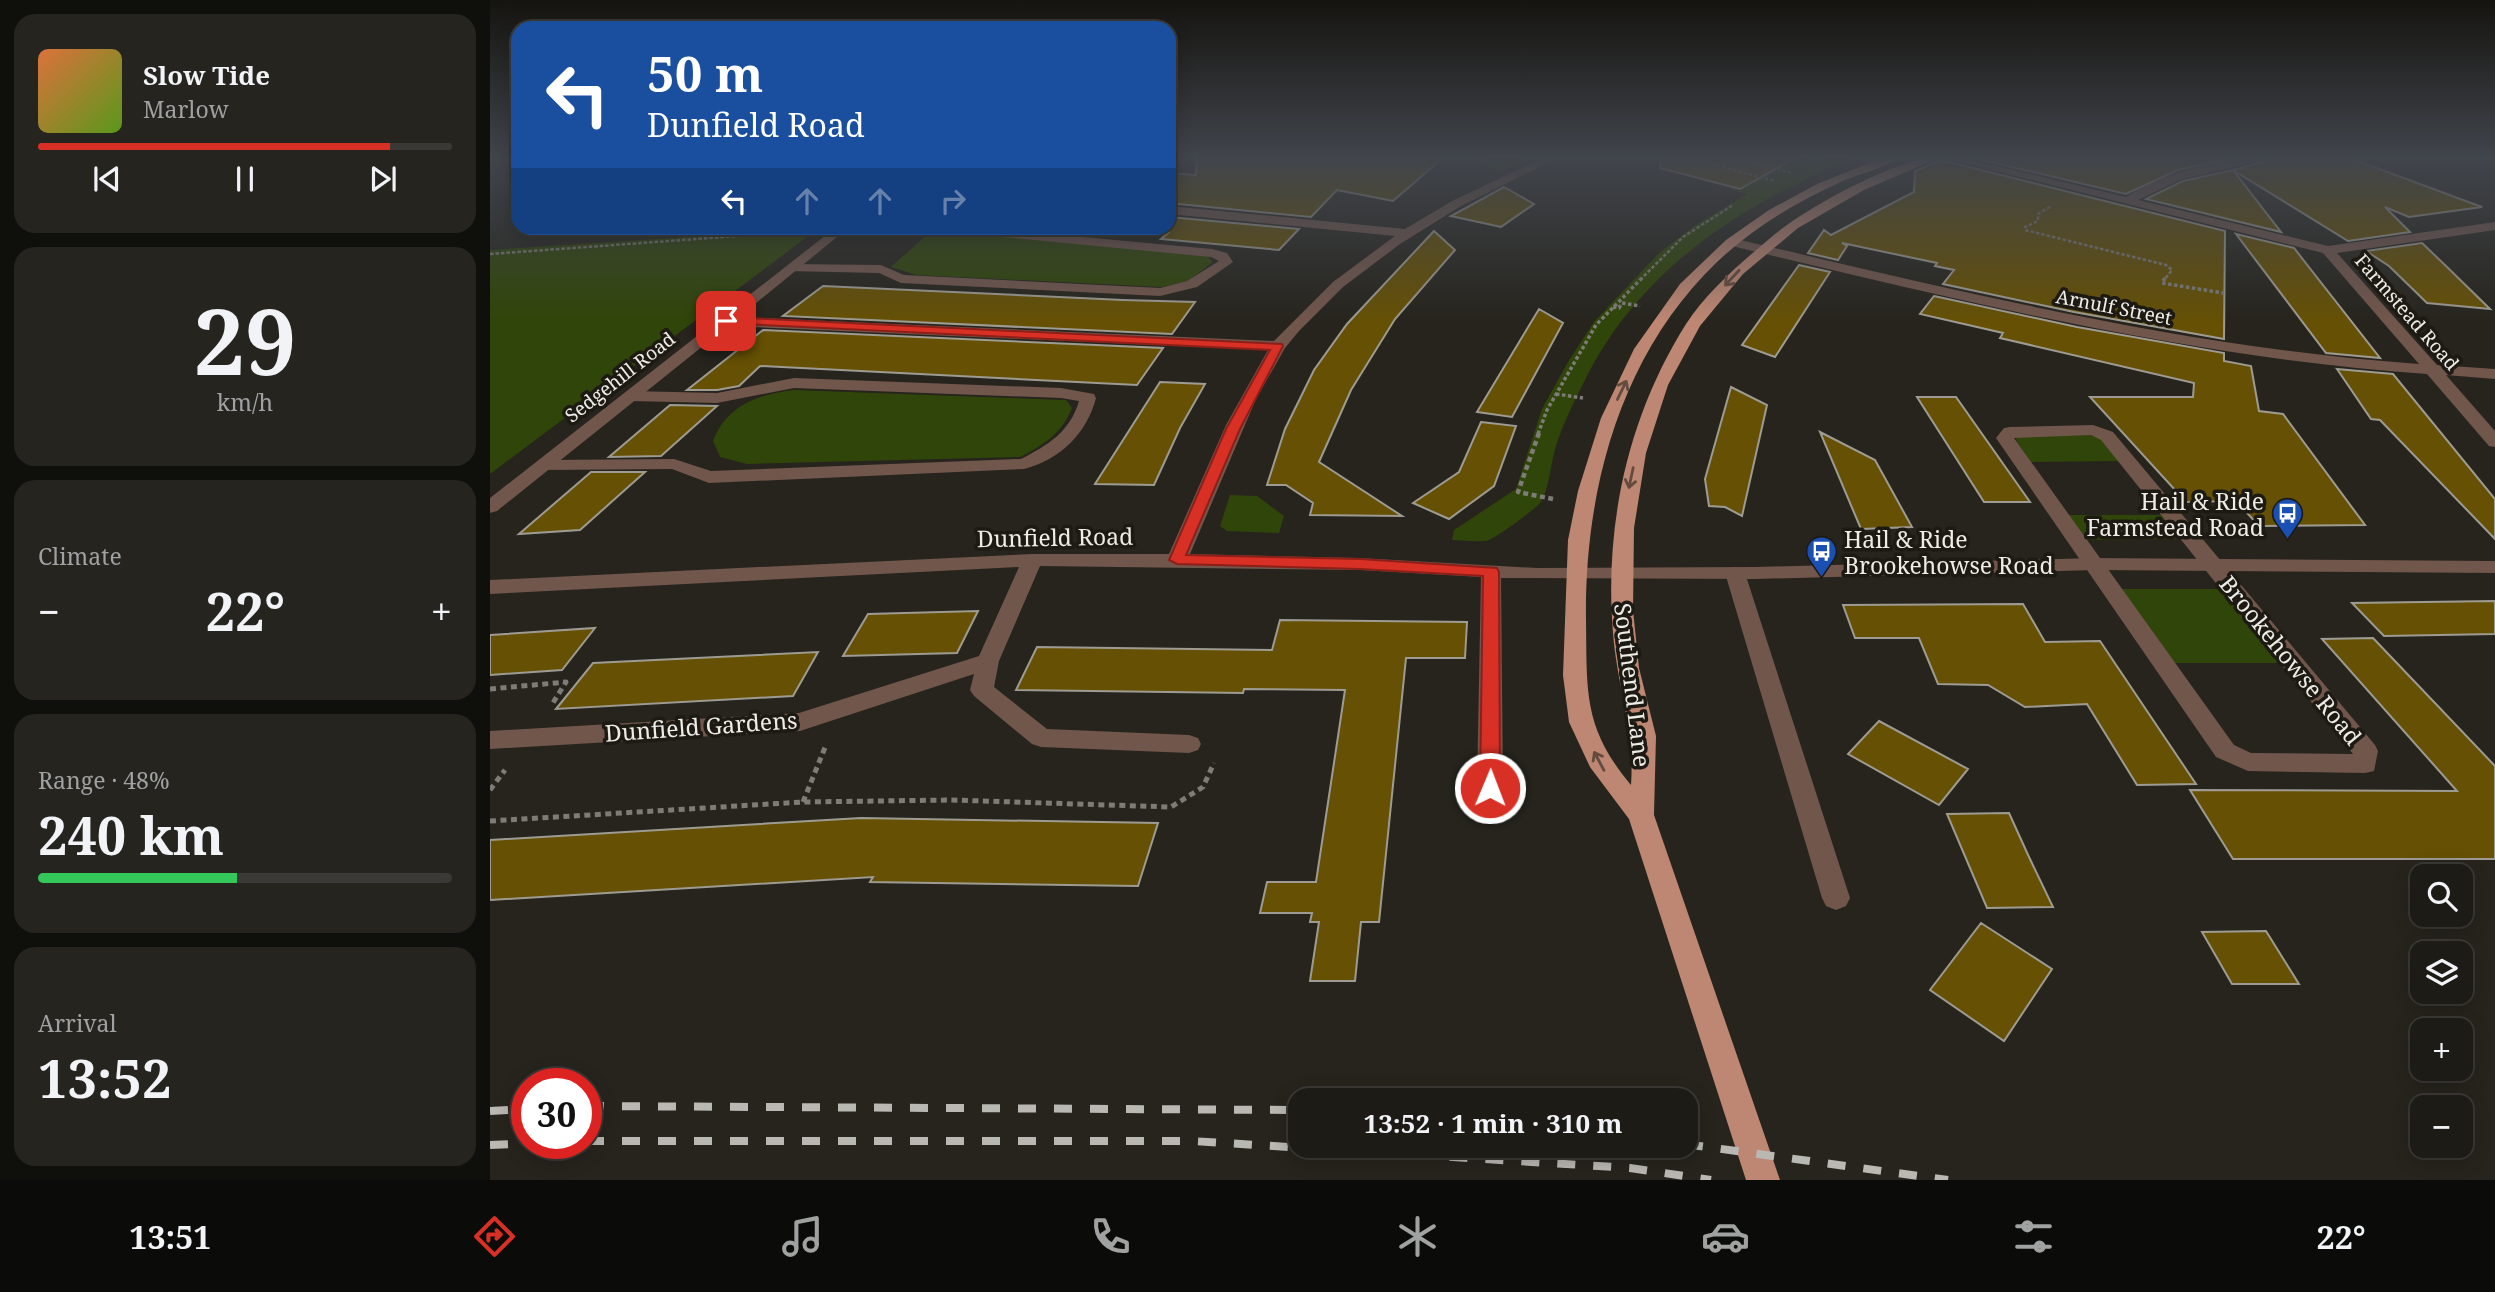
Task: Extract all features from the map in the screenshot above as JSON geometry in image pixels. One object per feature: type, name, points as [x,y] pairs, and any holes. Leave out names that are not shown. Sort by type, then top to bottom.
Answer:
[{"type":"main road","name":"Southend Lane","points":[[1763,1180],[1641,815],[1600,767],[1581,722],[1574,666],[1575,573],[1589,484],[1619,396],[1655,330],[1673,303],[1711,260],[1732,242],[1778,212]]},
{"type":"main road","name":"Southend Lane","points":[[1641,815],[1646,764],[1642,723],[1628,667],[1621,573],[1629,489],[1656,392],[1668,365],[1697,318],[1734,275],[1761,249],[1815,212]]},
{"type":"street","points":[[1190,212],[1405,233]]},
{"type":"street","points":[[1177,560],[1233,429],[1278,346],[1334,287],[1405,233],[1444,212]]},
{"type":"street","name":"Farmstead Road","points":[[2169,212],[2328,250],[2495,442]]},
{"type":"street","points":[[2328,250],[2495,226]]},
{"type":"street","name":"Sedgehill Road","points":[[490,507],[833,235]]},
{"type":"street","points":[[792,268],[881,269],[901,279],[1160,292],[1192,284],[1226,262],[1222,256],[1212,253],[1024,235]]},
{"type":"street","name":"Arnulf Street","points":[[1732,242],[2149,334],[2219,346],[2431,370],[2495,374]]},
{"type":"street","points":[[726,321],[1278,346]]},
{"type":"street","points":[[543,464],[674,464],[709,477],[1024,464],[1062,445],[1084,416],[1088,398],[1061,393],[794,383],[717,398],[630,396]]},
{"type":"street","name":"Brookehowse Road","points":[[2093,430],[2107,436],[2213,563],[2366,751],[2365,764],[2249,762],[2225,751],[2005,438],[2010,432],[2093,430]]},
{"type":"street","points":[[1032,560],[988,662],[982,690],[1041,738],[1189,744]]},
{"type":"street","name":"Dunfield Road","points":[[490,587],[1032,560],[1360,564],[1491,572],[1621,573]]},
{"type":"street","name":"Brookehowse Road","points":[[1621,573],[2213,563],[2495,567]]},
{"type":"street","points":[[1490,788],[1491,572]]},
{"type":"street","points":[[1735,573],[1836,898]]},
{"type":"street","name":"Dunfield Gardens","points":[[490,740],[800,722],[988,662]]},
{"type":"path","points":[[2041,212],[2038,214],[2038,221],[2025,227],[2025,230],[2166,265],[2172,270],[2162,283],[2223,292]]},
{"type":"path","points":[[490,254],[757,235]]},
{"type":"path","points":[[1612,306],[1619,308],[1622,303],[1642,307]]},
{"type":"path","points":[[1556,394],[1583,398]]},
{"type":"path","points":[[1518,492],[1553,499]]},
{"type":"path","points":[[490,689],[566,682],[531,736]]},
{"type":"path","points":[[803,802],[828,738],[825,713]]},
{"type":"path","points":[[490,821],[803,802],[951,800],[1171,807],[1203,787],[1221,748],[1189,744]]},
{"type":"green space","points":[[1717,212],[1745,212],[1699,244],[1665,273],[1634,306],[1607,342],[1569,413],[1554,452],[1541,502],[1489,540],[1452,540],[1454,530],[1516,489],[1542,409],[1594,322],[1658,254]]},
{"type":"green space","points":[[714,235],[810,235],[490,474],[490,250]]},
{"type":"green space","points":[[927,235],[995,235],[1207,256],[1213,262],[1188,281],[1162,287],[917,275],[891,267]]},
{"type":"green space","points":[[793,390],[1066,400],[1072,408],[1063,425],[1051,437],[1020,457],[747,464],[720,457],[713,441],[726,419],[735,410],[767,395]]},
{"type":"green space","points":[[2088,433],[2100,438],[2119,461],[2031,462],[2016,440],[2018,434]]},
{"type":"green space","points":[[1230,495],[1257,496],[1284,516],[1279,533],[1227,531],[1220,526]]},
{"type":"green space","points":[[2067,515],[2162,515],[2183,539],[2084,540]]},
{"type":"green space","points":[[2120,589],[2224,589],[2285,663],[2172,663]]},
{"type":"building","points":[[1261,212],[1316,212],[1311,217]]},
{"type":"building","points":[[1458,212],[1522,212],[1501,227],[1451,216]]},
{"type":"building","points":[[1875,212],[2149,212],[2225,231],[2224,339],[2074,312],[1943,284],[1954,270],[1935,266],[1937,263],[1842,243],[1847,246],[1838,260],[1808,253],[1824,230],[1831,235]]},
{"type":"building","points":[[2199,212],[2266,212],[2281,232]]},
{"type":"building","points":[[2301,212],[2390,212],[2410,232],[2348,241]]},
{"type":"building","points":[[2397,212],[2445,212],[2409,217]]},
{"type":"building","points":[[1176,218],[1299,229],[1279,250],[1161,239],[1166,235],[1176,235]]},
{"type":"building","points":[[1434,231],[1455,250],[1395,319],[1351,390],[1319,462],[1402,516],[1310,515],[1313,503],[1286,485],[1267,485],[1285,429],[1314,370],[1347,324]]},
{"type":"building","points":[[2236,234],[2294,248],[2380,358],[2326,353]]},
{"type":"building","points":[[2422,243],[2490,309],[2427,303],[2389,266],[2366,251]]},
{"type":"building","points":[[1799,265],[1830,272],[1775,357],[1742,345]]},
{"type":"building","points":[[823,286],[1195,302],[1172,334],[783,316]]},
{"type":"building","points":[[1934,296],[2077,327],[2224,353],[2224,361],[2251,366],[2259,411],[2283,414],[2365,525],[2259,526],[2236,501],[2186,502],[2090,397],[2193,397],[2194,383],[2000,338],[2003,333],[1920,314]]},
{"type":"building","points":[[1539,309],[1563,323],[1512,417],[1477,412]]},
{"type":"building","points":[[763,330],[1163,348],[1137,385],[760,366],[739,386],[717,390],[687,390]]},
{"type":"building","points":[[2337,369],[2393,374],[2495,499],[2495,539],[2380,420],[2371,419]]},
{"type":"building","points":[[1160,382],[1205,384],[1180,428],[1154,485],[1095,484]]},
{"type":"building","points":[[1731,387],[1767,405],[1742,516],[1725,507],[1709,506],[1705,479]]},
{"type":"building","points":[[1917,397],[1956,397],[2030,502],[1984,502]]},
{"type":"building","points":[[670,405],[717,406],[661,456],[609,457]]},
{"type":"building","points":[[1481,422],[1516,426],[1494,486],[1449,519],[1413,503],[1459,472]]},
{"type":"building","points":[[1820,432],[1875,460],[1912,527],[1861,529]]},
{"type":"building","points":[[591,472],[645,472],[580,530],[519,534]]},
{"type":"building","points":[[2495,601],[2495,634],[2384,636],[2352,603]]},
{"type":"building","points":[[2023,604],[2045,642],[2100,641],[2196,784],[2137,785],[2087,704],[2025,707],[1988,685],[1938,684],[1919,638],[1855,638],[1843,605]]},
{"type":"building","points":[[978,611],[957,653],[843,656],[868,614]]},
{"type":"building","points":[[1280,620],[1467,622],[1465,658],[1406,658],[1379,922],[1361,922],[1355,981],[1310,981],[1319,922],[1310,922],[1312,913],[1260,913],[1267,882],[1316,882],[1345,690],[1244,689],[1243,693],[1016,690],[1037,647],[1272,650]]},
{"type":"building","points":[[595,628],[562,670],[490,675],[490,635]]},
{"type":"building","points":[[2373,638],[2495,766],[2495,859],[2233,859],[2190,790],[2457,791],[2322,639]]},
{"type":"building","points":[[818,652],[793,696],[556,709],[593,663]]},
{"type":"building","points":[[1879,721],[1968,769],[1939,805],[1848,754]]},
{"type":"building","points":[[2009,813],[2053,907],[1987,908],[1947,814]]},
{"type":"building","points":[[861,818],[1158,823],[1138,886],[870,882],[873,877],[490,900],[490,840]]},
{"type":"building","points":[[1981,923],[2052,969],[2004,1041],[1930,990]]},
{"type":"building","points":[[2266,931],[2299,984],[2232,984],[2202,932]]},
{"type":"railway","points":[[602,1106],[1288,1110]]},
{"type":"railway","points":[[490,1111],[511,1110]]},
{"type":"railway","points":[[602,1141],[1192,1141],[1630,1168],[1711,1180]]},
{"type":"railway","points":[[490,1145],[511,1144]]},
{"type":"railway","points":[[1698,1146],[1948,1180]]},
{"type":"place","name":"Hail & Ride Farmstead Road","points":[[2287,541]]},
{"type":"place","name":"Hail & Ride Brookehowse Road","points":[[1821,579]]},
{"type":"route","points":[[726,321],[1278,346],[1233,429],[1177,560],[1360,564],[1491,572],[1490,788]]}]
